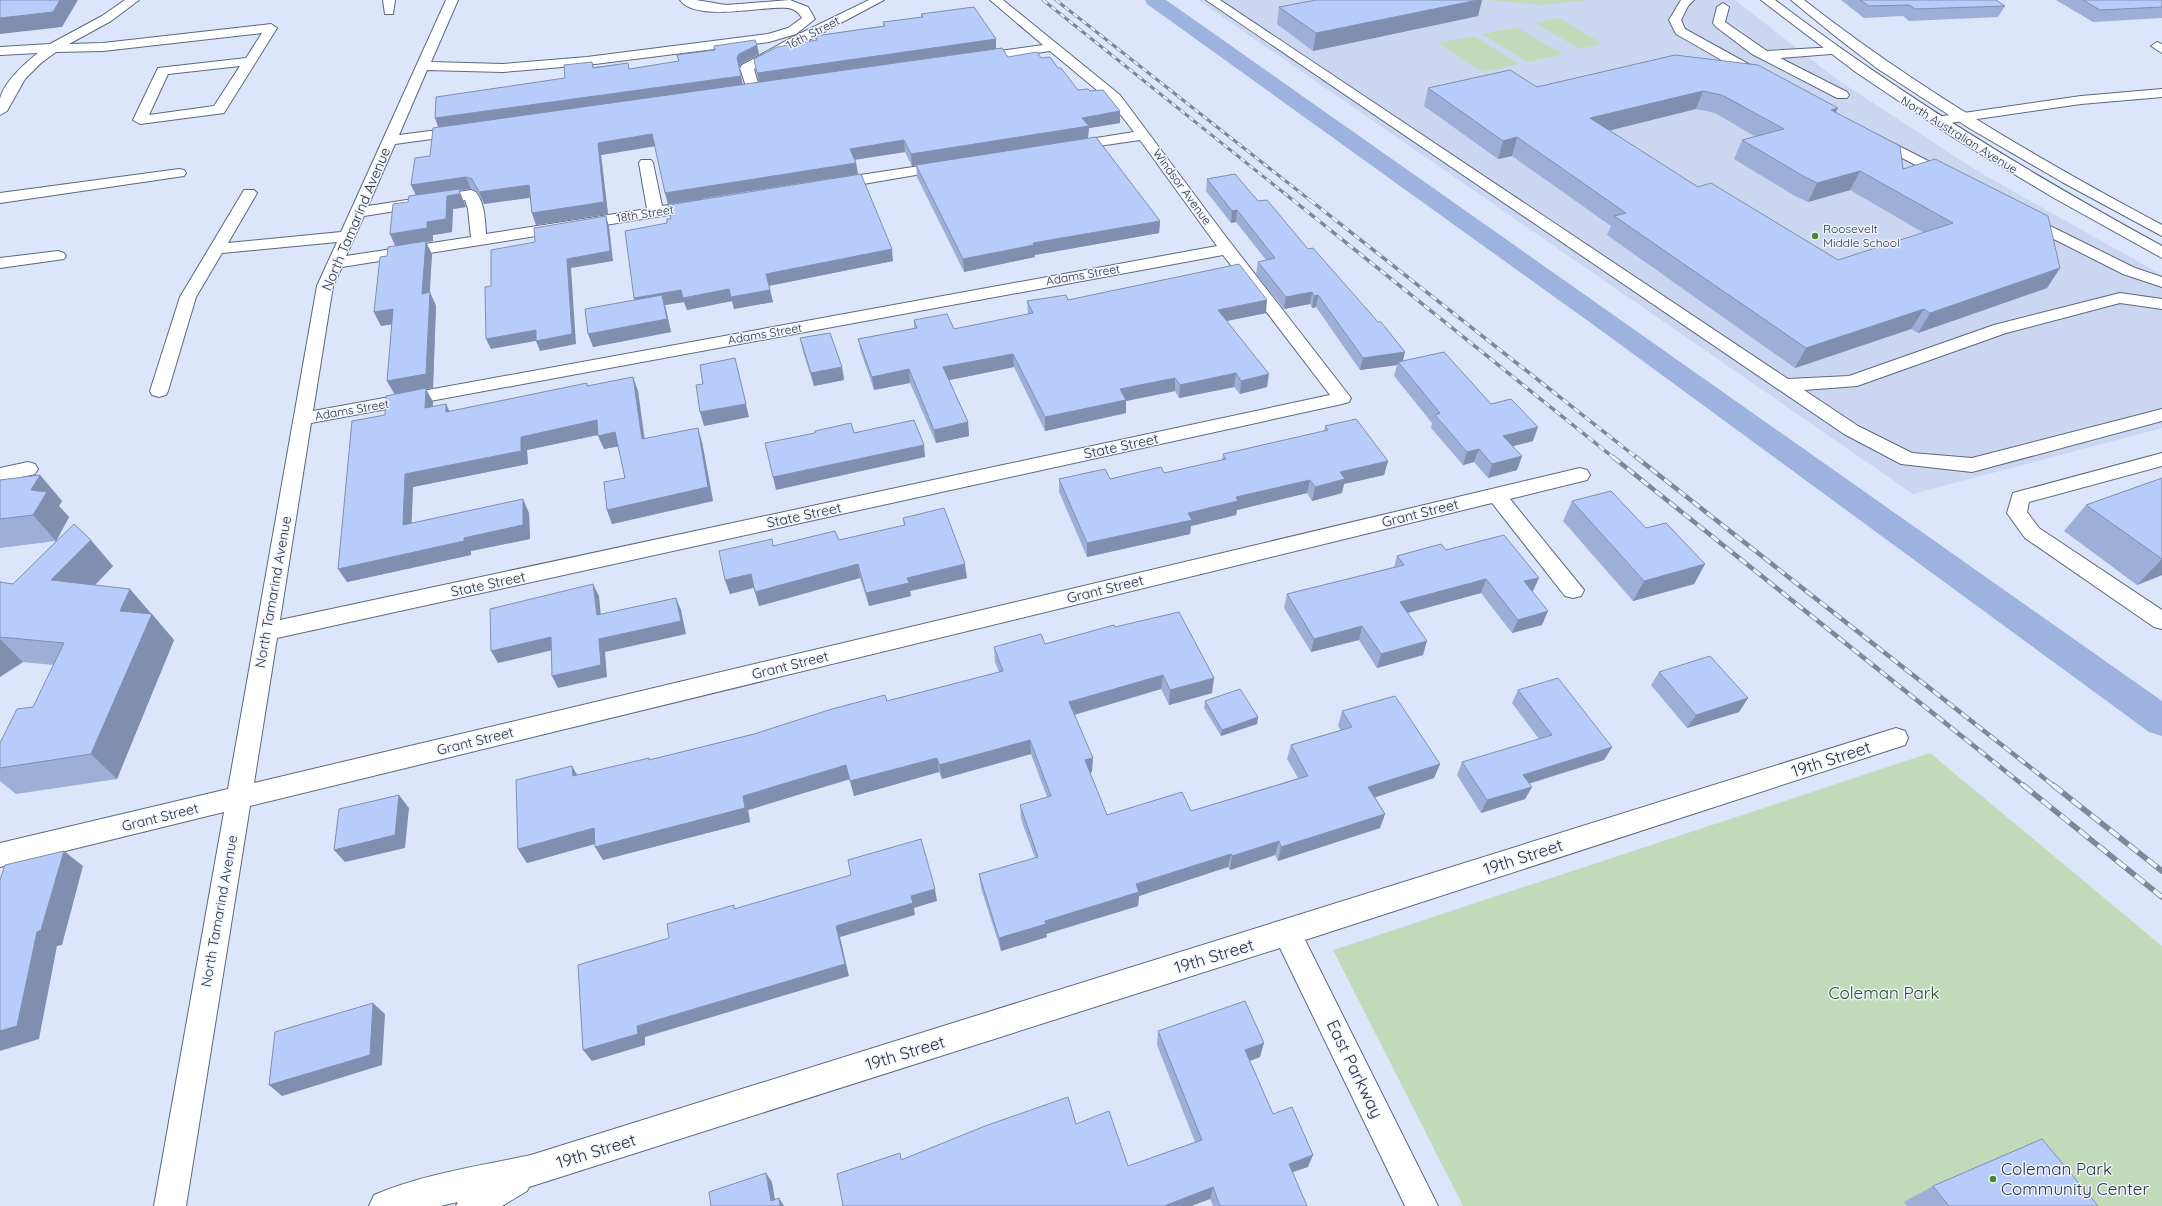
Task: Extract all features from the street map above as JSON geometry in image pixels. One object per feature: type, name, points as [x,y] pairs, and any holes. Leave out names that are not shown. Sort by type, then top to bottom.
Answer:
[{"type":"street","points":[[0,111],[22,73],[54,48],[111,16],[133,0]]},
{"type":"street","name":"North Tamarind Avenue","points":[[170,1206],[325,286],[452,0]]},
{"type":"street","points":[[423,66],[503,68],[587,61],[769,38],[792,31],[809,19],[804,10],[790,4],[726,9],[697,4],[686,0]]},
{"type":"street","points":[[798,7],[814,0]]},
{"type":"street","name":"16th Street","points":[[752,90],[747,68],[798,40],[878,0]]},
{"type":"street","name":"Windsor Avenue","points":[[996,0],[1115,98],[1144,135],[1227,249],[1342,398]]},
{"type":"street","points":[[1212,0],[1856,433],[1908,460],[1972,465],[2162,415]]},
{"type":"street","points":[[1688,0],[1682,4],[1675,20],[1680,31],[1770,82]]},
{"type":"street","name":"North Australian Avenue","points":[[1767,0],[1831,50],[1936,121],[2066,200],[2162,253]]},
{"type":"street","name":"North Australian Avenue","points":[[1797,0],[1822,21],[1923,94],[2073,184],[2162,232]]},
{"type":"street","points":[[1723,7],[1719,23],[1764,55],[1842,95]]},
{"type":"street","points":[[0,51],[103,47],[271,28],[219,110],[140,120],[163,71],[250,61]]},
{"type":"street","points":[[966,60],[1053,47]]},
{"type":"street","points":[[1764,55],[1831,50]]},
{"type":"street","points":[[737,92],[768,87]]},
{"type":"street","points":[[1936,121],[2081,100],[2162,93]]},
{"type":"street","points":[[389,141],[475,129]]},
{"type":"street","points":[[1860,130],[1962,184]]},
{"type":"street","points":[[1054,149],[1144,135]]},
{"type":"street","points":[[646,163],[655,212]]},
{"type":"street","points":[[820,186],[960,164]]},
{"type":"street","points":[[0,198],[180,173]]},
{"type":"street","points":[[159,391],[188,297],[249,194]]},
{"type":"street","points":[[358,212],[471,195],[476,209],[479,240]]},
{"type":"street","name":"18th Street","points":[[335,263],[710,204]]},
{"type":"street","points":[[2017,214],[2129,271],[2162,282]]},
{"type":"street","points":[[216,249],[347,236]]},
{"type":"street","name":"Adams Street","points":[[302,419],[1227,249]]},
{"type":"street","points":[[0,262],[58,256]]},
{"type":"street","points":[[1786,385],[1851,382],[2000,329],[2120,298],[2162,304]]},
{"type":"street","name":"State Street","points":[[266,632],[1342,398]]},
{"type":"street","points":[[2162,459],[2020,498],[2017,513],[2032,533],[2162,620]]},
{"type":"street","points":[[0,475],[28,469]]},
{"type":"street","name":"Grant Street","points":[[0,856],[1580,475]]},
{"type":"street","points":[[1496,495],[1573,590]]},
{"type":"street","name":"19th Street","points":[[385,1206],[444,1189],[531,1171],[1287,933],[1896,738]]},
{"type":"street","name":"East Parkway","points":[[1287,933],[1422,1206]]},
{"type":"street","name":"19th Street","points":[[472,1206],[531,1171]]},
{"type":"shaded area","name":"Roosevelt Middle School","points":[[1198,0],[1735,0],[1835,78],[1979,172],[2162,275],[2162,428],[1913,494]]},
{"type":"green space","points":[[1486,0],[1590,0],[1542,5]]},
{"type":"green space","points":[[1559,18],[1603,44],[1579,49],[1536,23]]},
{"type":"green space","points":[[1516,27],[1563,54],[1527,62],[1482,34]]},
{"type":"green space","points":[[1474,36],[1519,64],[1482,72],[1438,43]]},
{"type":"green space","name":"Coleman Park","points":[[1930,753],[2162,946],[2162,1206],[1463,1206],[1333,950]]},
{"type":"building","points":[[0,0],[60,0],[53,12],[0,18]]},
{"type":"building","points":[[1316,0],[1478,0],[1316,33],[1279,7]]},
{"type":"building","points":[[1860,0],[1996,0],[2005,6],[1915,9],[1909,5],[1869,6]]},
{"type":"building","points":[[2083,0],[2162,0],[2162,7],[2100,10]]},
{"type":"building","points":[[974,7],[996,39],[757,73],[754,59],[777,47],[817,40],[815,36],[885,26],[883,22],[923,17],[921,14]]},
{"type":"building","points":[[755,40],[757,45],[739,54],[737,58],[741,76],[435,118],[436,97],[565,78],[564,65],[592,62],[593,68],[628,63],[629,69],[679,61],[677,55],[715,50],[714,46]]},
{"type":"building","points":[[1002,48],[1008,57],[1037,52],[1041,58],[1050,57],[1058,68],[1061,68],[1078,90],[1103,90],[1120,111],[1082,118],[1089,126],[911,154],[904,140],[850,149],[856,163],[665,193],[652,134],[598,143],[604,202],[532,213],[529,185],[479,192],[472,179],[466,177],[411,185],[415,158],[430,156],[433,128]]},
{"type":"building","points":[[1675,55],[1758,65],[1838,108],[1831,110],[1900,146],[1903,169],[1935,159],[2048,216],[2060,268],[1930,313],[1924,309],[1806,348],[1614,216],[1626,213],[1517,137],[1503,141],[1428,88],[1510,70],[1537,87]],"holes":[[[1703,91],[1722,95],[1784,129],[1742,140],[1805,177],[1817,183],[1860,171],[1953,223],[1838,260],[1711,183],[1698,187],[1590,118]]]},
{"type":"building","points":[[1096,137],[1160,221],[1033,243],[1034,245],[963,259],[916,165]]},
{"type":"building","points":[[861,174],[892,249],[766,274],[770,290],[731,297],[729,289],[683,298],[681,290],[634,298],[625,231],[667,223],[667,219],[671,219],[668,205]]},
{"type":"building","points":[[1235,174],[1258,201],[1267,200],[1308,249],[1313,248],[1378,322],[1381,322],[1405,352],[1363,358],[1318,295],[1314,296],[1312,292],[1286,297],[1258,262],[1275,258],[1237,210],[1232,211],[1207,179]]},
{"type":"building","points":[[459,189],[460,194],[447,196],[446,219],[427,222],[427,228],[390,234],[393,204],[408,202],[409,196]]},
{"type":"building","points":[[606,216],[610,251],[567,259],[572,334],[536,341],[536,330],[486,339],[485,287],[491,286],[491,250],[535,242],[534,228]]},
{"type":"building","points":[[426,241],[422,294],[430,292],[426,374],[387,381],[393,309],[374,312],[380,257],[387,256],[388,247]]},
{"type":"building","points":[[1239,264],[1267,300],[1218,310],[1269,374],[1241,381],[1236,373],[1180,385],[1175,378],[1120,389],[1126,400],[1045,417],[1013,354],[943,367],[968,422],[934,430],[909,369],[872,377],[858,339],[917,328],[914,320],[947,314],[954,329],[1033,313],[1027,301],[1066,295],[1068,300]]},
{"type":"building","points":[[662,295],[667,319],[588,334],[585,309]]},
{"type":"building","points":[[830,333],[842,367],[811,373],[800,338]]},
{"type":"building","points":[[1444,352],[1491,404],[1511,399],[1538,427],[1503,436],[1522,456],[1492,464],[1479,449],[1467,452],[1435,415],[1440,413],[1398,362]]},
{"type":"building","points":[[735,358],[746,404],[700,412],[696,385],[703,384],[700,365]]},
{"type":"building","points":[[633,377],[642,439],[698,428],[708,487],[607,510],[604,482],[625,478],[615,432],[598,436],[597,420],[521,437],[521,451],[405,474],[403,525],[523,499],[523,525],[464,538],[464,541],[338,569],[352,421],[385,415],[386,396],[426,388],[425,408],[446,404],[446,412],[587,383],[587,386]]},
{"type":"building","points":[[1356,419],[1388,461],[1340,472],[1345,479],[1315,487],[1310,480],[1236,497],[1238,501],[1188,513],[1192,520],[1087,543],[1059,479],[1105,469],[1110,479],[1161,467],[1164,473],[1226,459],[1223,454],[1328,430],[1325,426]]},
{"type":"building","points":[[914,420],[924,445],[773,477],[765,443],[815,433],[815,431],[851,423],[854,433]]},
{"type":"building","points":[[40,475],[31,490],[47,492],[33,515],[0,519],[0,480]]},
{"type":"building","points":[[2162,478],[2162,559],[2086,505]]},
{"type":"building","points":[[1611,491],[1646,528],[1666,523],[1705,564],[1644,581],[1572,501]]},
{"type":"building","points":[[944,508],[965,564],[907,578],[909,583],[866,593],[858,564],[755,592],[751,574],[725,580],[719,551],[772,539],[773,546],[835,531],[839,540],[905,525],[903,518]]},
{"type":"building","points":[[74,524],[91,540],[51,580],[130,589],[120,611],[152,614],[91,754],[0,768],[0,743],[17,709],[33,707],[64,643],[0,637],[0,582],[13,584]]},
{"type":"building","points":[[1504,535],[1539,578],[1524,581],[1548,611],[1518,620],[1486,579],[1400,602],[1427,641],[1381,654],[1362,626],[1314,639],[1287,594],[1404,565],[1397,556],[1441,544],[1446,550]]},
{"type":"building","points":[[593,584],[597,615],[676,598],[681,621],[599,639],[601,665],[552,676],[551,637],[491,651],[490,609]]},
{"type":"building","points":[[1179,612],[1214,678],[1170,690],[1163,675],[1069,702],[1093,758],[1085,760],[1107,815],[1182,792],[1191,811],[1308,776],[1291,745],[1352,727],[1342,711],[1395,696],[1440,764],[1368,787],[1385,814],[1281,847],[1279,841],[1232,856],[1231,854],[1136,884],[1139,892],[1045,921],[1046,924],[999,938],[979,874],[1038,857],[1020,805],[1051,796],[1030,740],[939,765],[937,758],[850,781],[846,765],[743,796],[745,808],[595,847],[594,828],[518,849],[516,780],[572,766],[573,776],[649,758],[649,760],[754,734],[832,709],[885,695],[887,701],[1003,671],[994,647],[1041,634],[1045,644],[1114,625],[1115,627]]},
{"type":"building","points":[[1710,656],[1748,698],[1696,715],[1659,672]]},
{"type":"building","points":[[1558,678],[1612,747],[1523,775],[1532,787],[1487,800],[1462,762],[1552,735],[1518,690]]},
{"type":"building","points":[[1240,689],[1258,717],[1222,730],[1205,701]]},
{"type":"building","points":[[399,795],[395,835],[334,850],[339,809]]},
{"type":"building","points":[[921,839],[935,889],[911,896],[913,903],[836,926],[845,964],[637,1026],[638,1034],[583,1050],[578,965],[669,938],[667,924],[734,905],[734,909],[851,875],[848,860]]},
{"type":"building","points":[[64,851],[41,930],[37,932],[17,1026],[0,1031],[0,880],[5,865]]},
{"type":"building","points":[[1245,1001],[1264,1043],[1245,1050],[1273,1114],[1292,1107],[1313,1155],[1289,1164],[1307,1206],[1220,1206],[1213,1187],[1164,1206],[843,1206],[837,1174],[900,1153],[901,1160],[985,1126],[1068,1097],[1076,1124],[1109,1111],[1128,1166],[1202,1140],[1158,1031]]},
{"type":"building","points":[[373,1003],[370,1055],[269,1085],[275,1032]]},
{"type":"building","points":[[2042,1139],[2098,1206],[1949,1206],[1933,1186]]},
{"type":"building","points":[[766,1173],[771,1201],[779,1198],[780,1206],[711,1206],[709,1192]]},
{"type":"waterway","points":[[1154,0],[1616,328],[2162,721]]},
{"type":"railway","points":[[1043,0],[1294,201]]},
{"type":"railway","points":[[1056,0],[1311,201]]},
{"type":"railway","points":[[1293,200],[1614,458]]},
{"type":"railway","points":[[1310,200],[1637,458]]},
{"type":"railway","points":[[1613,457],[2024,786]]},
{"type":"railway","points":[[1636,457],[2054,786]]},
{"type":"railway","points":[[2023,785],[2162,897]]},
{"type":"railway","points":[[2053,785],[2162,871]]},
{"type":"place","name":"Roosevelt Middle School","points":[[1815,236]]},
{"type":"place","name":"Coleman Park Community Center","points":[[1993,1179]]}]
